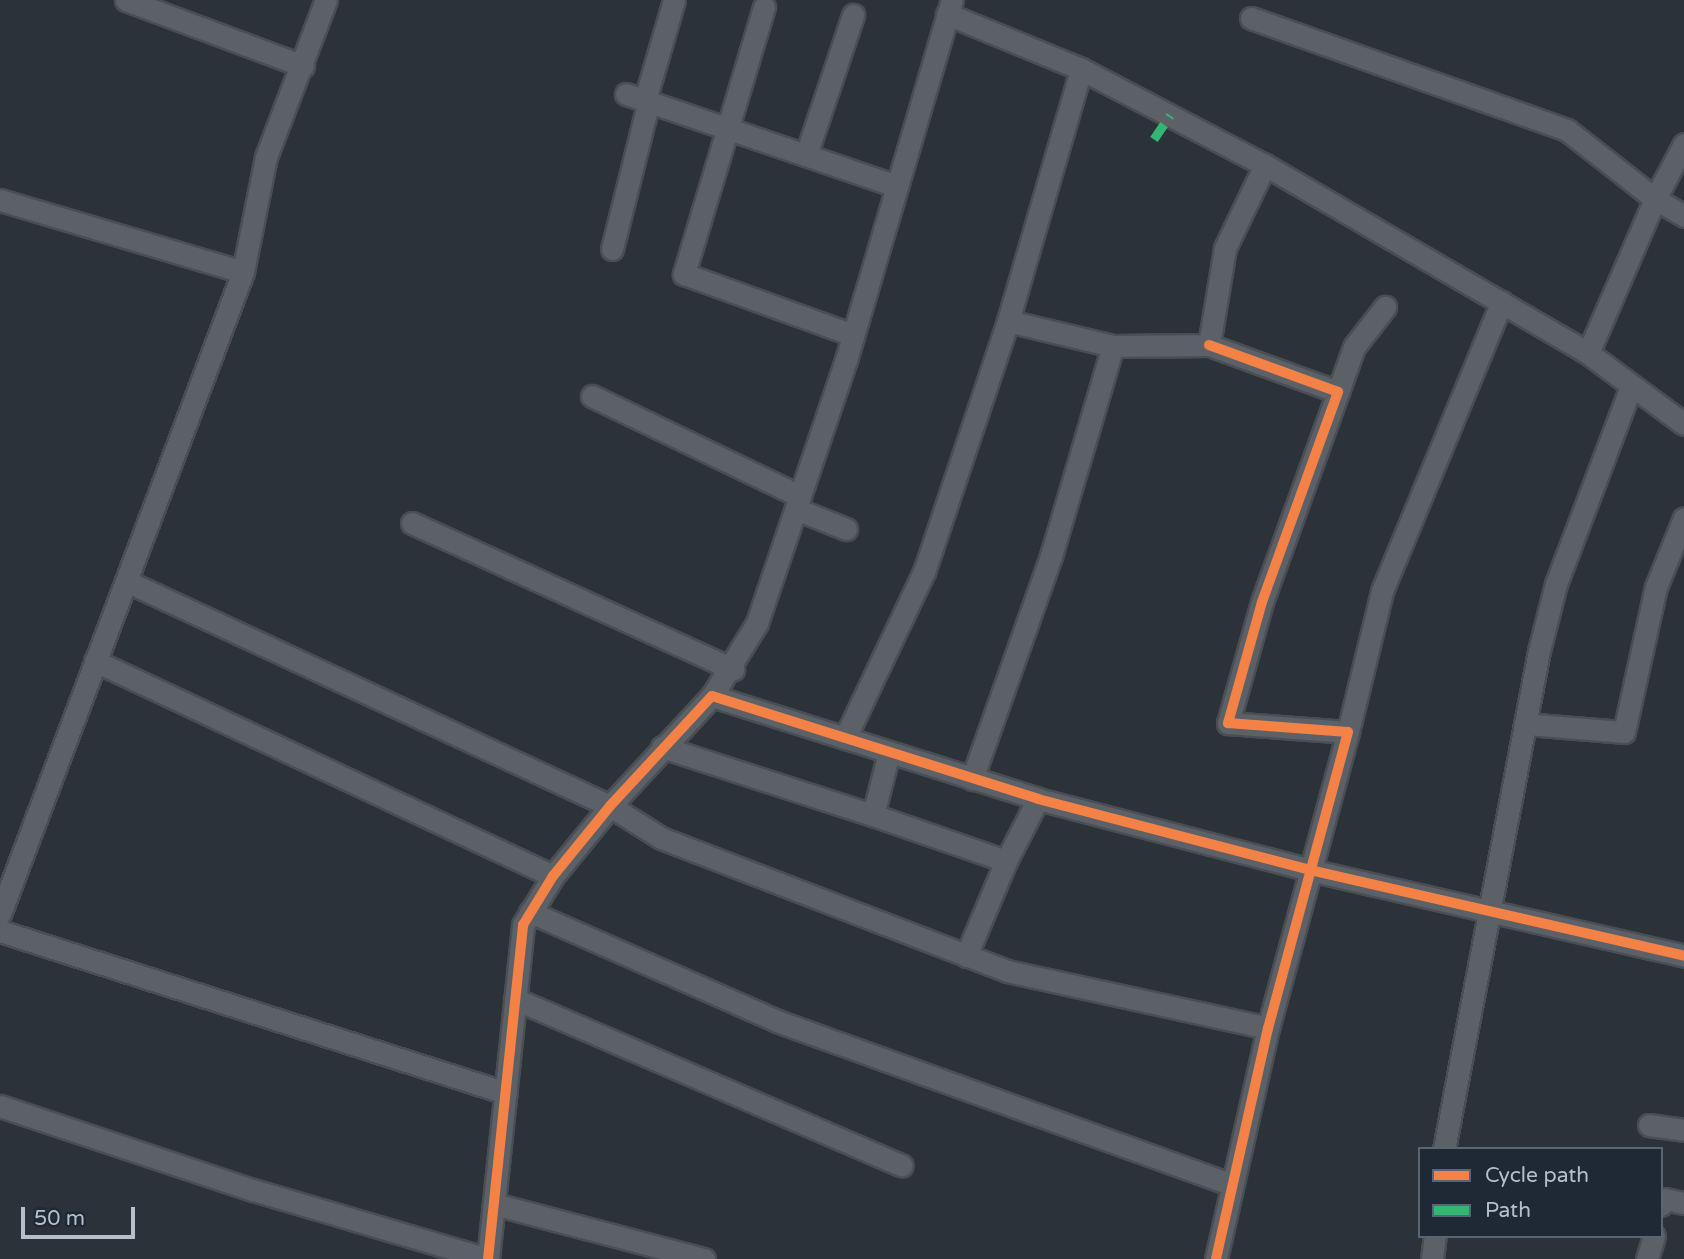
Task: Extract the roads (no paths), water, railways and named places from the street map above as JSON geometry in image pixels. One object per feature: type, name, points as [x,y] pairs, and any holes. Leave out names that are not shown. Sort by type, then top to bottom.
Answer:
[{"type":"street","points":[[126,0],[303,66]]},
{"type":"street","points":[[0,914],[9,864],[95,662],[243,272],[266,158],[326,0]]},
{"type":"street","points":[[612,249],[640,98],[674,0]]},
{"type":"street","points":[[764,7],[684,274],[853,335]]},
{"type":"street","points":[[0,1105],[253,1190],[488,1259],[498,1205],[515,999],[530,912],[553,876],[610,806],[712,696],[733,669],[758,623],[853,335],[950,7],[1081,69],[1265,165],[1588,352],[1631,387],[1684,424]]},
{"type":"street","points":[[806,155],[853,15]]},
{"type":"street","points":[[1251,18],[1567,130],[1655,199],[1684,216]]},
{"type":"street","points":[[845,738],[923,572],[1009,321],[1081,69]]},
{"type":"street","points":[[640,98],[897,186]]},
{"type":"street","points":[[1588,352],[1655,199],[1684,144]]},
{"type":"street","points":[[1209,345],[1225,248],[1265,165]]},
{"type":"street","points":[[0,200],[243,272]]},
{"type":"street","points":[[1216,1259],[1268,1028],[1348,732],[1382,591],[1502,302]]},
{"type":"street","points":[[1348,732],[1228,723],[1262,602],[1354,347],[1385,307]]},
{"type":"street","points":[[1009,321],[1113,346],[1209,345],[1338,392]]},
{"type":"street","points":[[972,779],[1051,556],[1113,346]]},
{"type":"street","points":[[1444,1147],[1526,724],[1556,584],[1631,387]]},
{"type":"street","points":[[592,396],[846,529]]},
{"type":"street","points":[[1526,724],[1624,732],[1656,587],[1684,518]]},
{"type":"street","points":[[412,523],[733,669]]},
{"type":"street","points":[[126,581],[610,806],[661,838],[1007,971],[1268,1028]]},
{"type":"street","points":[[95,662],[553,876]]},
{"type":"street","points":[[712,696],[1038,799],[1310,870],[1684,956]]},
{"type":"street","points":[[662,747],[1006,861]]},
{"type":"street","points":[[873,815],[889,752]]},
{"type":"street","points":[[966,956],[1006,861],[1038,799]]},
{"type":"street","points":[[530,912],[777,1020],[1232,1185]]},
{"type":"street","points":[[0,931],[506,1093]]},
{"type":"street","points":[[515,999],[902,1166]]},
{"type":"street","points":[[1649,1125],[1684,1130]]},
{"type":"street","points":[[1663,1202],[1665,1199],[1684,1203]]},
{"type":"street","points":[[498,1205],[704,1259]]},
{"type":"street","points":[[1432,1259],[1435,1238]]},
{"type":"street","points":[[1647,1259],[1653,1238]]}]
